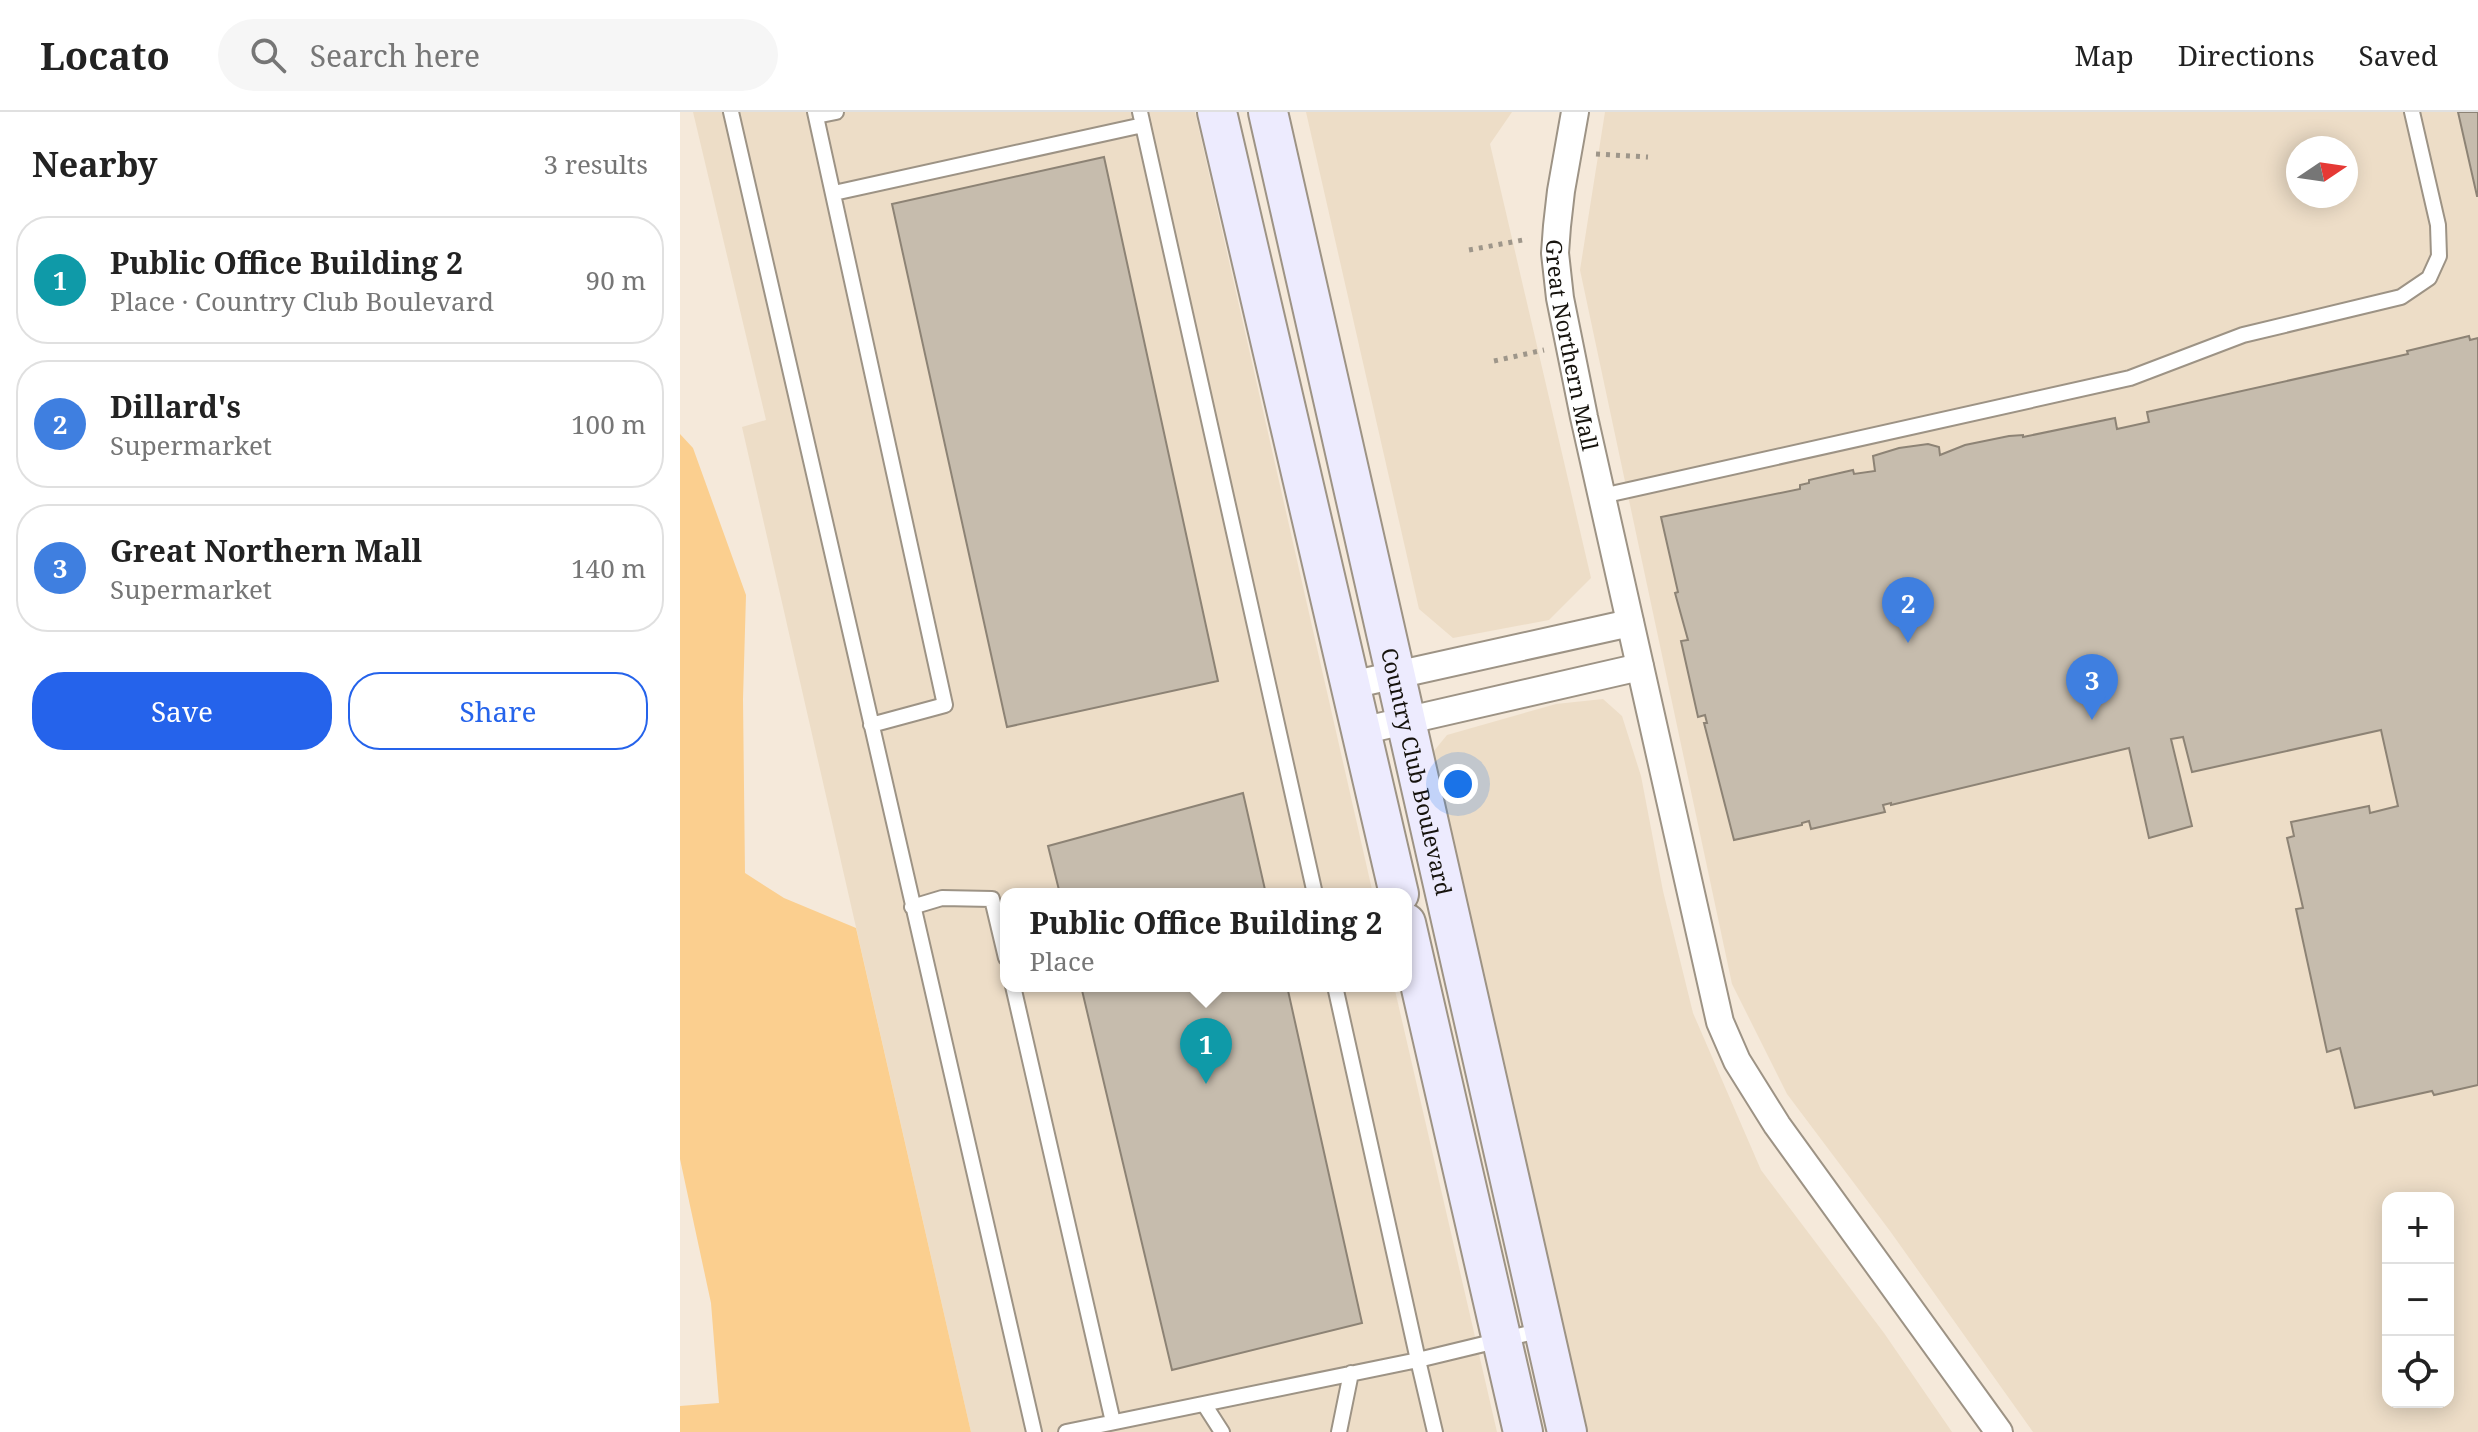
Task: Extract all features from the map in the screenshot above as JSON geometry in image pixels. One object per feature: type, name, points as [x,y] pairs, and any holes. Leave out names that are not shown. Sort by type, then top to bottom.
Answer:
[{"type":"street","name":"Country Club Boulevard","points":[[1217,112],[1398,888]]},
{"type":"street","name":"Country Club Boulevard","points":[[1268,112],[1567,1432]]},
{"type":"street","name":"Great Northern Mall","points":[[1575,112],[1557,234],[1557,275],[1568,345],[1720,1022],[1729,1046],[1777,1125],[1999,1432]]},
{"type":"street","points":[[1351,685],[1630,623]]},
{"type":"street","points":[[1361,731],[1640,667]]},
{"type":"street","points":[[1412,949],[1523,1432]]},
{"type":"lane","points":[[731,112],[1034,1432]]},
{"type":"lane","points":[[836,112],[816,114],[945,705],[871,725]]},
{"type":"lane","points":[[1602,496],[2130,378],[2228,340],[2401,297],[2429,278],[2440,247],[2438,225],[2412,112]]},
{"type":"lane","points":[[834,193],[1142,118],[1314,888]]},
{"type":"lane","points":[[912,907],[942,898],[992,899],[1000,933]]},
{"type":"lane","points":[[1014,992],[1113,1422]]},
{"type":"lane","points":[[1336,992],[1435,1432]]},
{"type":"lane","points":[[1066,1432],[1418,1360],[1542,1330]]},
{"type":"lane","points":[[1339,1432],[1351,1373]]},
{"type":"lane","points":[[1204,1404],[1222,1432]]},
{"type":"path","points":[[1567,152],[1648,157]]},
{"type":"path","points":[[1469,250],[1557,234]]},
{"type":"path","points":[[1494,361],[1568,345]]},
{"type":"shaded area","points":[[693,112],[1195,112],[1372,888],[1000,888],[1000,992],[1395,992],[1497,1432],[971,1432],[742,427],[766,420]]},
{"type":"shaded area","points":[[1306,112],[1512,112],[1490,144],[1591,578],[1549,620],[1453,638],[1419,609]]},
{"type":"shaded area","points":[[1605,112],[2478,112],[2478,1432],[2033,1432],[1890,1231],[1787,1094],[1732,984],[1580,270]]},
{"type":"shaded area","points":[[680,434],[693,448],[746,595],[743,699],[745,873],[784,898],[856,928],[971,1432],[680,1432],[680,1406],[719,1403],[711,1303],[680,1159]]},
{"type":"shaded area","points":[[1603,699],[1622,716],[1641,776],[1663,891],[1693,1013],[1761,1170],[1884,1333],[1952,1432],[1579,1432],[1429,757],[1447,735],[1556,704]]},
{"type":"building","points":[[2458,112],[2478,112],[2478,196],[2477,196]]},
{"type":"building","points":[[1104,157],[1218,681],[1007,727],[892,204]]},
{"type":"building","points":[[2469,336],[2470,340],[2478,338],[2478,1085],[2434,1095],[2432,1091],[2355,1108],[2340,1048],[2327,1052],[2296,909],[2303,908],[2287,838],[2294,836],[2291,822],[2369,806],[2370,813],[2398,806],[2381,730],[2192,772],[2183,737],[2171,739],[2192,826],[2149,838],[2129,748],[1883,805],[1885,812],[1811,829],[1809,821],[1734,840],[1704,723],[1707,723],[1705,715],[1698,717],[1681,641],[1688,640],[1675,593],[1678,592],[1661,517],[1800,489],[1800,485],[1809,483],[1809,480],[1853,470],[1854,474],[1875,471],[1873,456],[1899,448],[1928,444],[1939,447],[1940,455],[1965,445],[2009,436],[2023,437],[2115,418],[2117,429],[2149,422],[2147,412],[2408,354],[2407,351]]},
{"type":"building","points":[[1243,793],[1265,888],[1058,888],[1048,846]]},
{"type":"building","points":[[1082,992],[1288,992],[1362,1323],[1172,1370]]},
{"type":"place","name":"Dillard's","points":[[1908,643]]},
{"type":"place","name":"Great Northern Mall","points":[[2092,720]]},
{"type":"place","name":"Public Office Building 2","points":[[1206,1084]]}]
